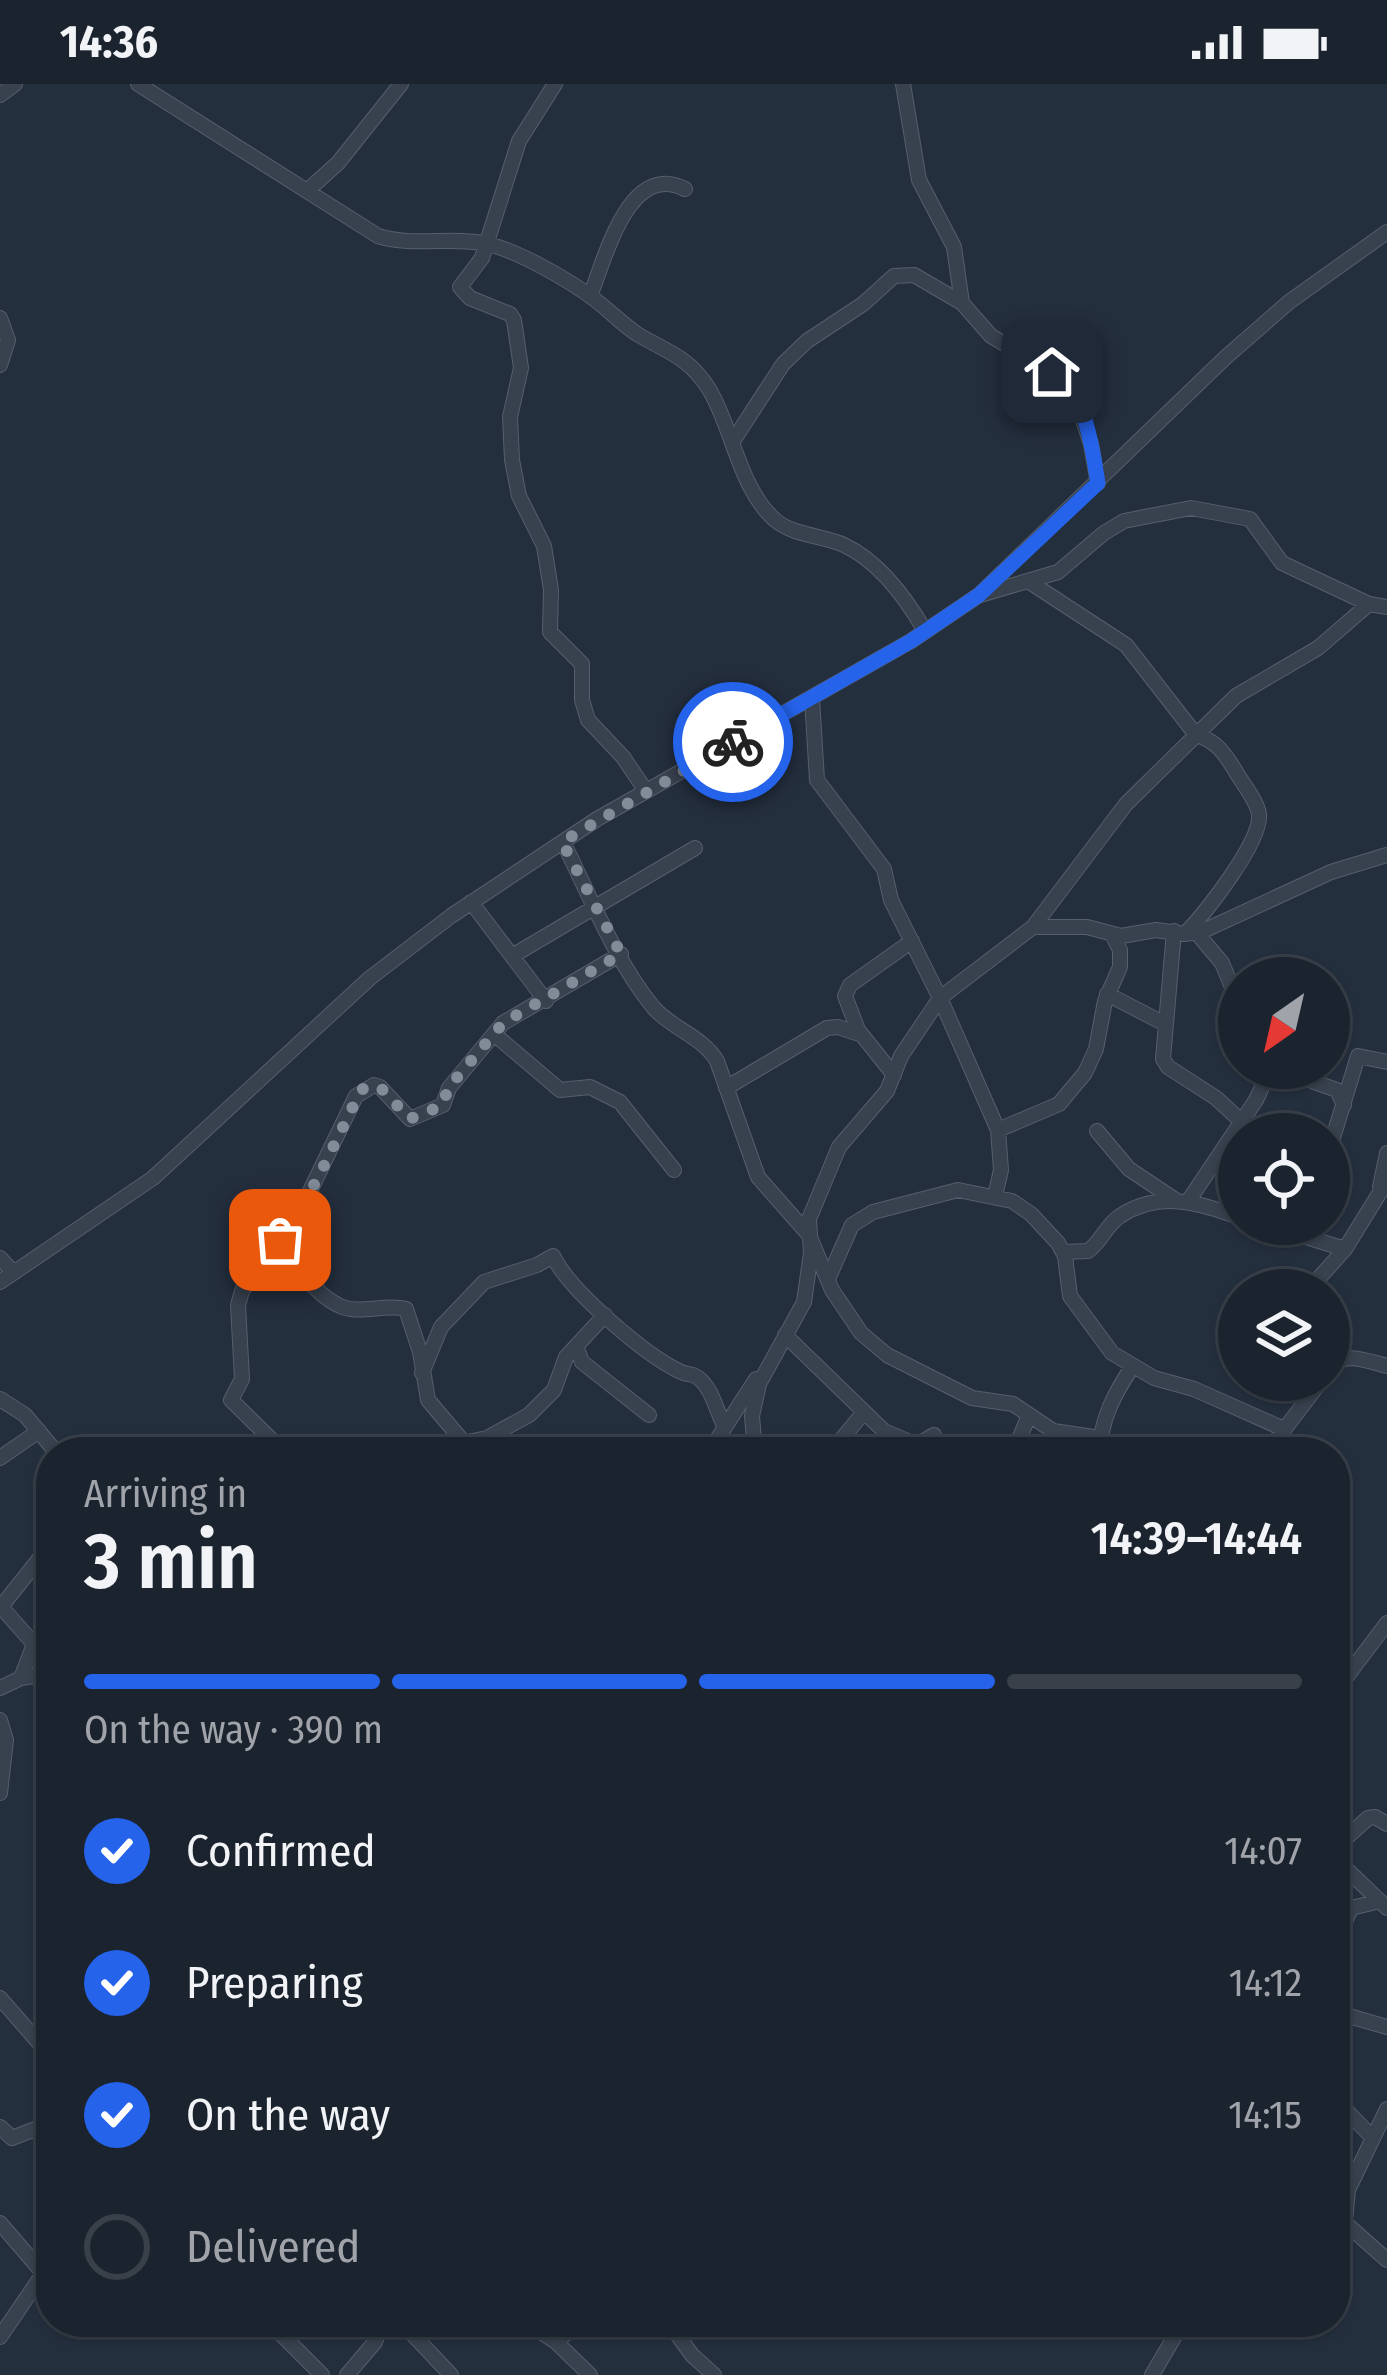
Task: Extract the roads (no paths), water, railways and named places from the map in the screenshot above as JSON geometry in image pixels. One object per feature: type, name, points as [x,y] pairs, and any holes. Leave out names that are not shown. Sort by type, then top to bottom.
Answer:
[{"type":"street","points":[[0,95],[15,84]]},
{"type":"street","points":[[138,84],[378,236],[398,242],[487,244],[590,296],[634,332],[679,354],[709,389],[751,486],[770,515],[793,530],[846,546],[877,569],[901,594],[925,632]]},
{"type":"street","points":[[308,190],[338,163],[401,84]]},
{"type":"street","points":[[555,84],[519,140],[487,244],[477,266],[461,282],[461,292],[514,320],[521,368],[510,417],[512,460],[519,496],[544,546],[551,590],[550,632],[582,664],[581,700],[588,720],[623,757],[646,791]]},
{"type":"street","points":[[903,84],[919,180],[954,247],[962,303]]},
{"type":"street","points":[[590,296],[641,190],[672,182],[686,189]]},
{"type":"street","points":[[0,1258],[7,1277],[152,1178],[370,978],[471,902],[646,791],[925,632],[979,595],[1226,356],[1339,263],[1387,232]]},
{"type":"street","points":[[733,440],[793,355],[894,276],[914,275],[962,303],[991,336],[1073,390],[1098,483]]},
{"type":"street","points":[[0,318],[8,340],[0,365]]},
{"type":"street","points":[[979,595],[1030,583],[1065,567],[1118,524],[1193,508],[1253,521],[1282,563],[1369,604],[1387,607]]},
{"type":"street","points":[[1030,583],[1126,645],[1196,735],[1221,751],[1255,804],[1259,817],[1253,843],[1237,861],[1225,887],[1185,932],[1165,1024],[1163,1059],[1168,1067],[1232,1113]]},
{"type":"street","points":[[716,1437],[767,1366],[804,1302],[811,1253],[808,1222],[834,1157],[887,1091],[904,1052],[940,998],[1033,927],[1115,816],[1236,696],[1318,648],[1369,604]]},
{"type":"street","points":[[812,698],[818,780],[884,869],[889,896],[998,1130],[1001,1170],[995,1196]]},
{"type":"street","points":[[562,842],[621,954],[660,1015],[710,1049],[758,1177],[809,1235],[850,1320],[887,1355],[975,1400],[1006,1402],[1048,1430],[1069,1437]]},
{"type":"street","points":[[512,956],[695,848]]},
{"type":"street","points":[[1033,927],[1087,927],[1112,934],[1185,932],[1227,922],[1330,872],[1387,855]]},
{"type":"street","points":[[471,902],[546,1000]]},
{"type":"street","points":[[1185,932],[1218,960]]},
{"type":"street","points":[[998,1130],[1059,1105],[1075,1086],[1096,1049],[1107,994],[1120,967],[1120,950],[1112,934]]},
{"type":"street","points":[[894,1075],[860,1034],[846,1004],[850,985],[912,941]]},
{"type":"street","points":[[267,1437],[231,1400],[243,1371],[238,1305],[248,1280],[297,1218],[361,1090],[380,1087],[404,1115],[418,1118],[443,1105],[448,1088],[516,1013],[621,954]]},
{"type":"street","points":[[1107,994],[1165,1024]]},
{"type":"street","points":[[726,1088],[826,1028],[860,1034]]},
{"type":"street","points":[[494,1034],[560,1090],[590,1087],[620,1102],[674,1170]]},
{"type":"street","points":[[1342,1113],[1359,1054],[1387,1062]]},
{"type":"street","points":[[1336,1089],[1345,1105]]},
{"type":"street","points":[[1097,1131],[1127,1168],[1181,1199],[1218,1210]]},
{"type":"street","points":[[1063,1252],[1088,1251],[1120,1216],[1181,1199],[1218,1151]]},
{"type":"street","points":[[1327,1269],[1346,1249],[1383,1186],[1387,1153]]},
{"type":"street","points":[[828,1279],[852,1225],[860,1218],[941,1193],[970,1190],[995,1196],[1024,1208],[1063,1252],[1066,1287],[1108,1349],[1132,1367],[1284,1429]]},
{"type":"street","points":[[1334,1245],[1346,1249]]},
{"type":"street","points":[[422,1373],[441,1328],[484,1282],[552,1256],[562,1274],[605,1316],[677,1370],[700,1379],[725,1427]]},
{"type":"street","points":[[265,1259],[297,1267],[322,1294],[345,1308],[405,1308],[417,1340],[428,1400],[458,1437]]},
{"type":"street","points":[[489,1437],[529,1415],[554,1390],[564,1361],[605,1316]]},
{"type":"street","points":[[785,1335],[895,1437]]},
{"type":"street","points":[[576,1346],[582,1361],[649,1415]]},
{"type":"street","points":[[1350,1359],[1387,1366]]},
{"type":"street","points":[[755,1437],[753,1412],[767,1366]]},
{"type":"street","points":[[1103,1437],[1111,1403],[1132,1367]]},
{"type":"street","points":[[0,1399],[44,1437]]},
{"type":"street","points":[[1278,1437],[1306,1401]]},
{"type":"street","points":[[843,1437],[864,1412]]},
{"type":"street","points":[[1020,1437],[1029,1415]]},
{"type":"street","points":[[0,1458],[39,1431]]},
{"type":"street","points":[[21,1678],[34,1644],[3,1609],[36,1563]]},
{"type":"street","points":[[1350,1672],[1387,1624]]},
{"type":"street","points":[[0,1688],[36,1676]]},
{"type":"street","points":[[0,1720],[6,1740],[0,1793]]},
{"type":"street","points":[[1350,1834],[1368,1818],[1387,1824]]},
{"type":"street","points":[[1350,1872],[1383,1904]]},
{"type":"street","points":[[1350,1910],[1352,1906],[1383,1904]]},
{"type":"street","points":[[0,1998],[36,2039]]},
{"type":"street","points":[[1350,2015],[1384,2022]]},
{"type":"street","points":[[1350,2185],[1387,2109]]},
{"type":"street","points":[[1350,2114],[1372,2137]]},
{"type":"street","points":[[0,2127],[12,2138],[36,2129]]},
{"type":"street","points":[[0,2223],[36,2257]]},
{"type":"street","points":[[1350,2226],[1387,2260]]},
{"type":"street","points":[[0,2337],[36,2284]]},
{"type":"street","points":[[284,2337],[322,2375]]},
{"type":"street","points":[[352,2374],[377,2337]]},
{"type":"street","points":[[415,2337],[452,2375]]},
{"type":"street","points":[[548,2337],[590,2375]]},
{"type":"street","points":[[556,2342],[562,2337]]},
{"type":"street","points":[[679,2337],[714,2375]]},
{"type":"street","points":[[1152,2375],[1174,2337]]}]
